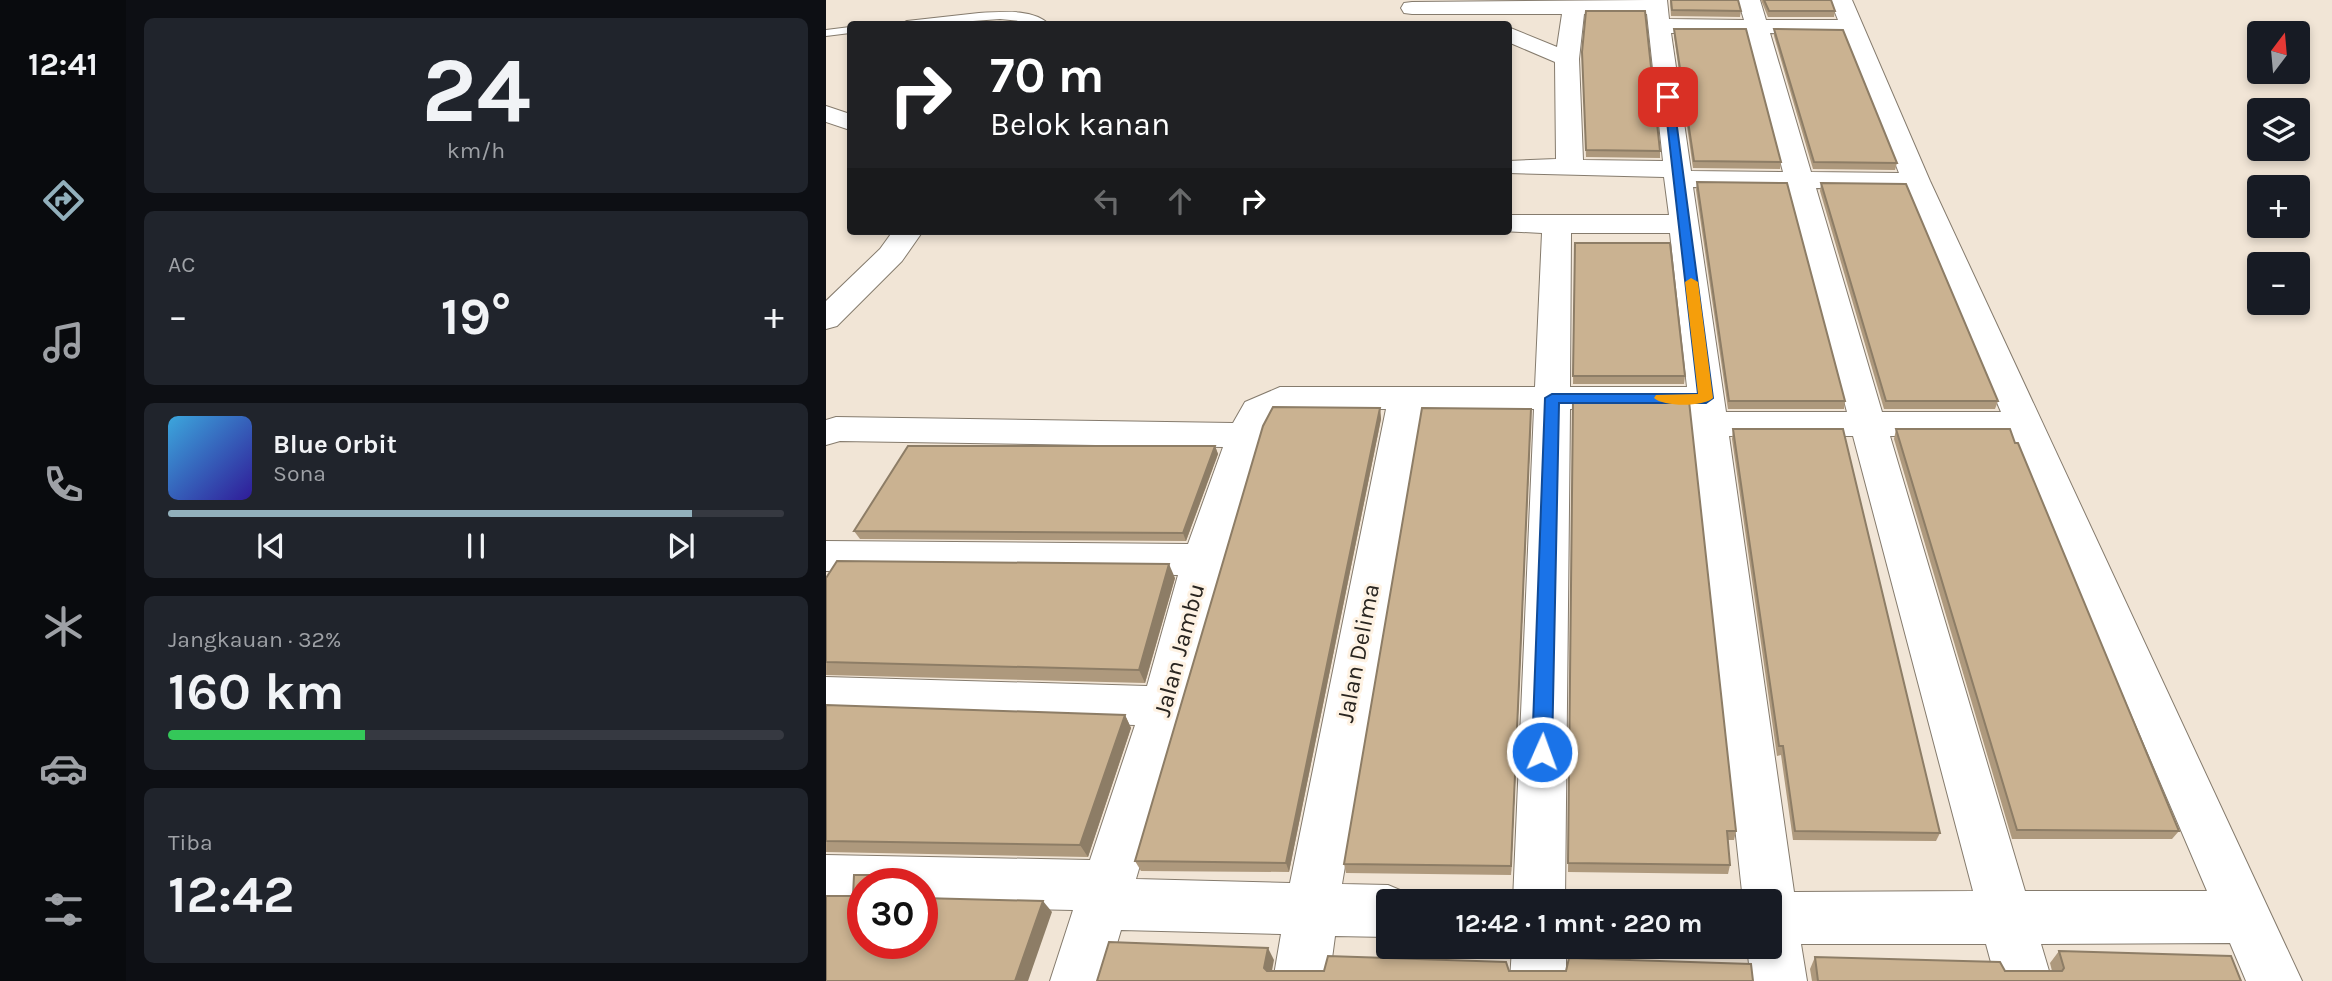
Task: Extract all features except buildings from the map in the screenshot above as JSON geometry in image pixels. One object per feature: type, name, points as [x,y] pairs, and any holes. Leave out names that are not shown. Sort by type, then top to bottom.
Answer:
[{"type":"street","points":[[1412,8],[1574,8],[1657,12],[1847,14],[1916,181],[2023,424],[2274,981]]},
{"type":"street","points":[[1570,168],[1567,59],[1574,8]]},
{"type":"street","points":[[1454,10],[1480,21]]},
{"type":"street","points":[[1657,12],[1767,889]]},
{"type":"street","points":[[1753,13],[2024,981]]},
{"type":"street","points":[[1512,36],[1567,59]]},
{"type":"street","points":[[826,114],[847,121]]},
{"type":"street","points":[[1517,167],[1799,180],[1916,181]]},
{"type":"street","points":[[1512,224],[1684,224]]},
{"type":"street","points":[[1539,889],[1557,224]]},
{"type":"street","points":[[826,319],[891,255],[905,235]]},
{"type":"street","points":[[826,433],[836,429],[1256,419],[1280,398],[1552,398],[1867,423],[2023,424]]},
{"type":"street","name":"Jalan Delima","points":[[1301,981],[1318,869],[1406,398]]},
{"type":"street","name":"Jalan Jambu","points":[[1077,981],[1164,706],[1203,560],[1256,419]]},
{"type":"street","points":[[826,556],[1203,560]]},
{"type":"street","points":[[826,696],[1164,706]]},
{"type":"street","points":[[826,880],[1376,911]]},
{"type":"street","points":[[1782,911],[2006,918],[2246,917]]},
{"type":"street","points":[[1538,981],[1539,959]]},
{"type":"street","points":[[1776,959],[1779,981]]},
{"type":"lane","points":[[944,21],[1005,16],[1028,17],[1037,21]]},
{"type":"lane","points":[[826,33],[847,30]]},
{"type":"slow traffic","points":[[1661,398],[1706,398],[1691,282]]},
{"type":"route","points":[[1542,752],[1552,398],[1706,398],[1668,97]]}]
